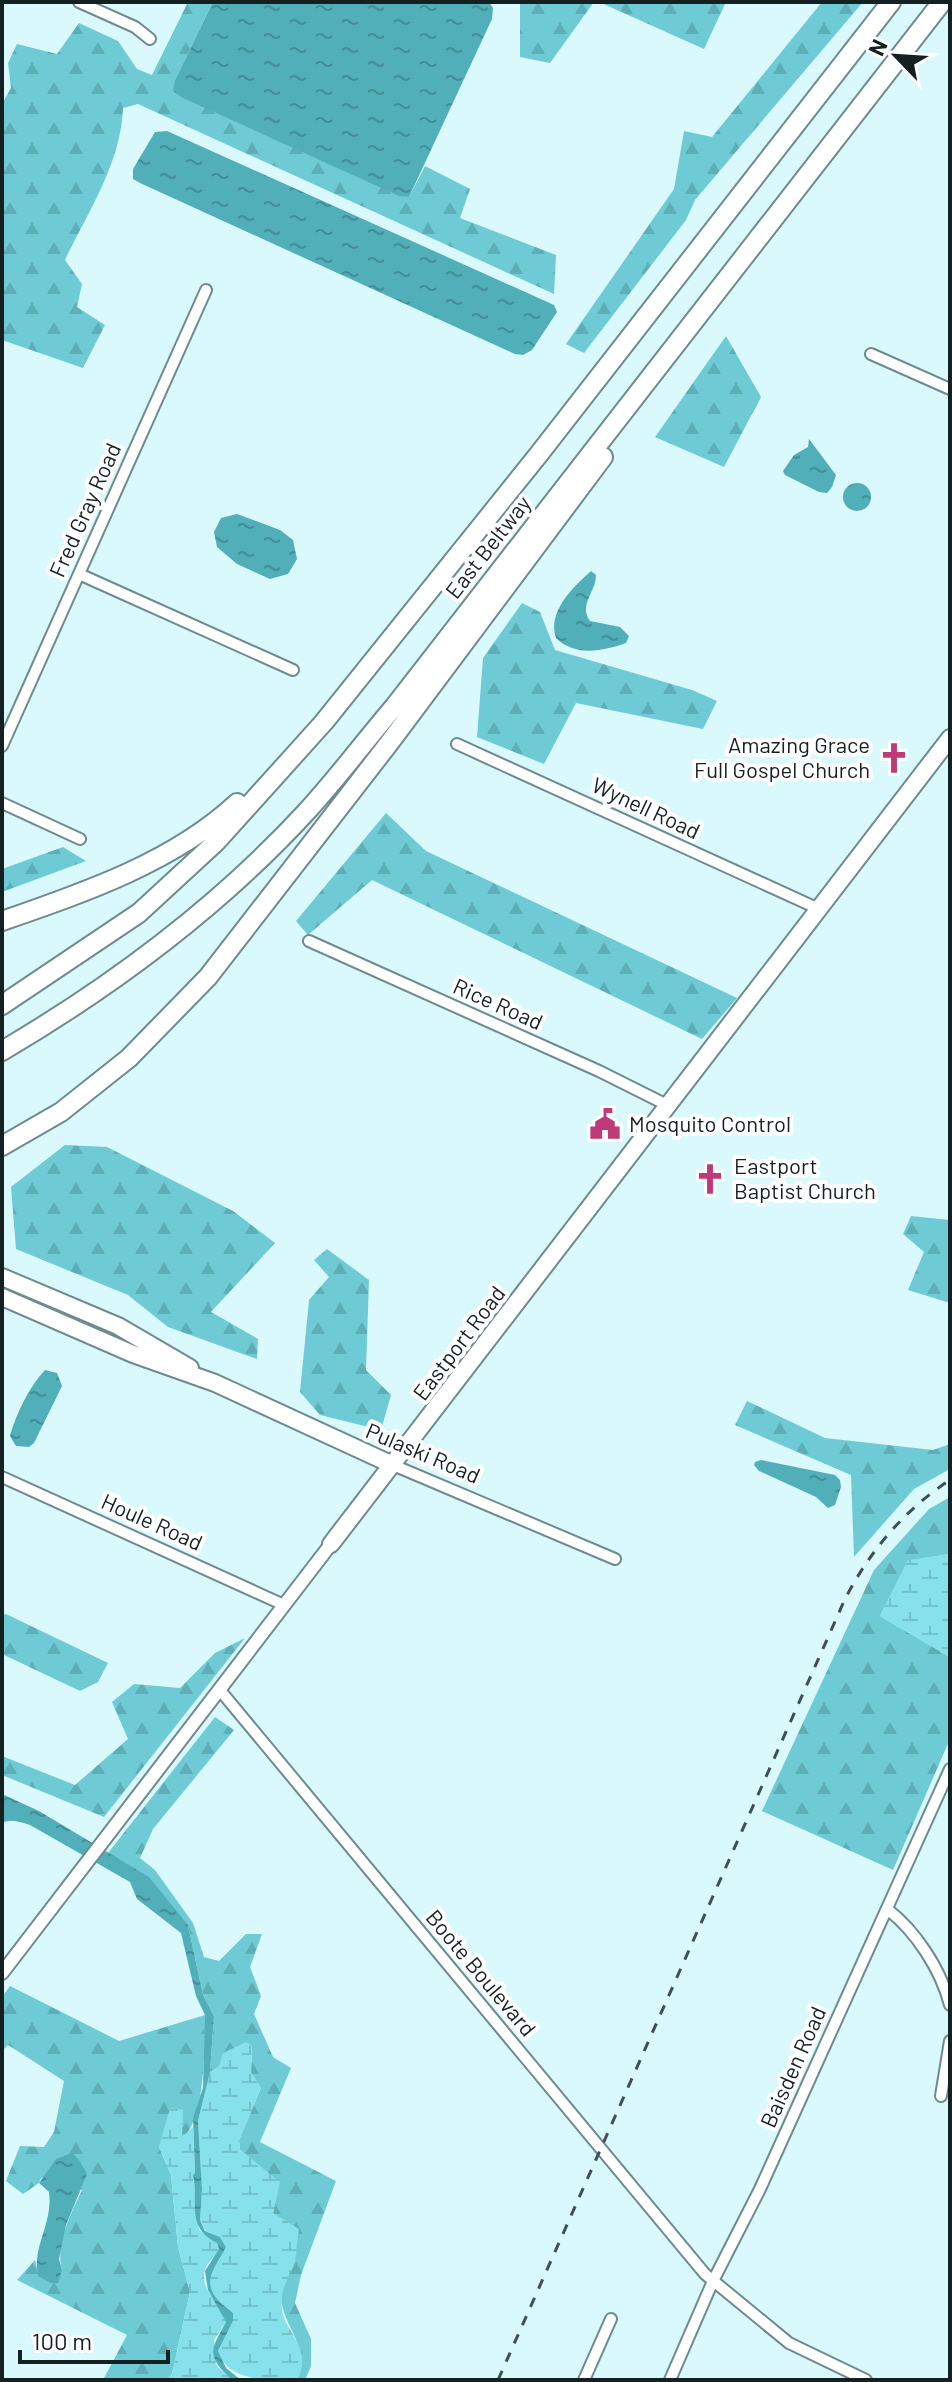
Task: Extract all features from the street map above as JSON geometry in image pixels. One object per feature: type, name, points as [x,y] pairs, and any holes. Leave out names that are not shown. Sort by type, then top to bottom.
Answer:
[{"type":"highway","name":"East Beltway","points":[[2,1005],[51,975],[139,913],[216,842],[324,722],[539,454],[891,2]]},
{"type":"highway","name":"East Beltway","points":[[2,1051],[148,956],[236,881],[307,811],[394,707],[942,2]]},
{"type":"highway","points":[[2,1146],[61,1112],[129,1058],[208,977],[390,742],[582,485],[766,227]]},
{"type":"highway","points":[[2,921],[175,849],[218,821],[324,722]]},
{"type":"main road","name":"Eastport Road","points":[[331,1544],[950,738]]},
{"type":"main road","name":"Pulaski Road","points":[[2,1277],[118,1326],[215,1383]]},
{"type":"main road","name":"Pulaski Road","points":[[2,1297],[133,1354],[215,1383],[393,1465]]},
{"type":"street","points":[[79,2],[135,27],[150,39]]},
{"type":"street","name":"Fred Gray Road","points":[[2,746],[206,290]]},
{"type":"street","points":[[871,354],[950,389]]},
{"type":"street","points":[[79,574],[293,670]]},
{"type":"street","name":"Wynell Road","points":[[457,744],[819,909]]},
{"type":"street","points":[[2,803],[80,839]]},
{"type":"street","name":"Rice Road","points":[[309,941],[669,1106]]},
{"type":"street","name":"Pulaski Road","points":[[393,1465],[615,1559]]},
{"type":"street","name":"Houle Road","points":[[2,1477],[284,1605]]},
{"type":"street","name":"Eastport Road","points":[[2,1973],[331,1544]]},
{"type":"street","name":"Boote Boulevard","points":[[219,1689],[713,2281],[789,2343],[866,2380]]},
{"type":"street","name":"Baisden Road","points":[[670,2380],[950,1769]]},
{"type":"street","points":[[887,1909],[925,1953],[941,1978],[950,2005]]},
{"type":"street","points":[[941,2096],[950,2041]]},
{"type":"street","points":[[584,2380],[611,2319]]},
{"type":"green space","points":[[188,2],[213,2],[175,80],[409,197],[425,166],[470,189],[460,218],[556,255],[554,294],[138,104],[123,108],[110,168],[65,260],[82,284],[77,307],[105,325],[83,368],[2,340],[2,104],[11,88],[8,63],[17,44],[57,54],[79,23],[118,41],[137,69],[152,75]]},
{"type":"green space","points":[[520,2],[594,2],[550,63],[520,57]]},
{"type":"green space","points":[[599,2],[726,2],[704,49]]},
{"type":"green space","points":[[822,2],[863,2],[695,200],[686,220],[584,353],[566,344],[674,189],[684,131],[712,137]]},
{"type":"green space","points":[[726,336],[761,397],[724,467],[655,437]]},
{"type":"green space","points":[[522,603],[540,612],[555,650],[692,690],[717,701],[703,729],[576,703],[544,764],[477,737],[483,658]]},
{"type":"green space","points":[[386,813],[426,851],[737,998],[702,1039],[372,880],[308,935],[296,921]]},
{"type":"green space","points":[[63,847],[86,861],[2,892],[2,869]]},
{"type":"green space","points":[[65,1145],[107,1147],[233,1211],[275,1243],[211,1312],[258,1339],[257,1359],[168,1327],[128,1295],[16,1249],[11,1187]]},
{"type":"green space","points":[[911,1216],[950,1220],[950,1303],[908,1290],[924,1252],[903,1234]]},
{"type":"green space","points":[[327,1249],[369,1280],[366,1370],[391,1395],[381,1430],[320,1415],[300,1392],[309,1300],[329,1277],[314,1260]]},
{"type":"green space","points":[[747,1401],[825,1438],[933,1450],[950,1444],[950,1469],[914,1489],[854,1557],[851,1475],[735,1425]]},
{"type":"green space","points":[[950,1497],[950,1554],[908,1561],[880,1616],[950,1657],[950,1739],[893,1870],[762,1811],[874,1570],[929,1509]]},
{"type":"green space","points":[[950,1554],[950,1657],[880,1616],[908,1560]]},
{"type":"green space","points":[[6,1614],[108,1663],[98,1682],[80,1691],[2,1654],[2,1615]]},
{"type":"green space","points":[[245,1638],[104,1817],[2,1775],[2,1756],[75,1785],[128,1739],[112,1702],[134,1684],[180,1688],[215,1653]]},
{"type":"green space","points":[[215,1717],[234,1730],[153,1829],[140,1858],[155,1870],[193,1923],[204,1957],[219,1961],[246,1934],[262,1934],[250,1967],[261,1996],[254,2014],[273,2057],[291,2068],[260,2142],[336,2181],[301,2275],[295,2303],[311,2339],[311,2366],[305,2380],[297,2380],[301,2355],[281,2297],[284,2281],[294,2262],[273,2213],[279,2182],[240,2150],[239,2140],[261,2088],[251,2073],[252,2046],[210,2072],[214,2016],[203,1995],[188,1925],[108,1853]]},
{"type":"green space","points":[[10,1986],[119,2041],[205,2015],[202,2080],[196,2115],[183,2137],[159,2147],[171,2175],[178,2247],[190,2292],[172,2374],[167,2380],[103,2380],[127,2335],[17,2280],[35,2260],[39,2276],[62,2270],[62,2239],[82,2190],[41,2178],[39,2183],[23,2194],[6,2181],[20,2146],[44,2147],[54,2132],[64,2081],[8,2045],[2,2051],[2,1997]]},
{"type":"green space","points":[[246,2042],[252,2046],[251,2073],[261,2088],[239,2140],[240,2150],[280,2182],[273,2213],[299,2229],[295,2261],[282,2301],[284,2318],[297,2341],[302,2358],[297,2380],[261,2379],[239,2374],[230,2369],[218,2351],[233,2321],[233,2313],[218,2300],[211,2286],[212,2273],[226,2247],[220,2237],[206,2231],[200,2220],[202,2189],[198,2121],[210,2072],[219,2066],[223,2053]]},
{"type":"green space","points":[[170,2108],[183,2110],[182,2137],[193,2127],[193,2175],[199,2230],[217,2243],[219,2249],[204,2273],[207,2288],[226,2322],[214,2340],[216,2365],[232,2380],[167,2380],[172,2374],[190,2292],[178,2247],[171,2175],[159,2147]]},
{"type":"water","points":[[213,2],[489,2],[493,8],[492,19],[409,197],[399,196],[173,91],[175,80]]},
{"type":"water","points":[[167,131],[554,305],[557,312],[532,350],[523,355],[515,354],[133,179],[133,169],[155,132]]},
{"type":"water","points":[[809,439],[836,475],[827,493],[785,475],[783,471],[794,455],[808,447]]},
{"type":"water","points":[[857,483],[867,487],[871,497],[867,507],[857,511],[847,507],[843,497],[847,487]]},
{"type":"water","points":[[237,514],[280,530],[293,540],[297,559],[288,574],[270,579],[237,564],[217,547],[214,532],[221,518]]},
{"type":"water","points":[[591,571],[596,575],[587,604],[587,615],[590,621],[620,627],[629,636],[626,643],[590,651],[572,648],[556,638],[554,628],[558,610],[570,592]]},
{"type":"water","points":[[45,1370],[57,1373],[62,1386],[34,1443],[29,1447],[16,1446],[10,1436],[16,1419],[28,1393]]},
{"type":"water","points":[[761,1460],[835,1475],[841,1487],[835,1505],[828,1508],[816,1497],[759,1471],[754,1465]]},
{"type":"water","points":[[2,1794],[39,1811],[149,1877],[188,1925],[203,1995],[214,2016],[210,2072],[198,2121],[202,2189],[200,2220],[205,2231],[220,2237],[226,2247],[212,2273],[211,2286],[218,2300],[233,2313],[233,2321],[218,2351],[226,2368],[241,2380],[232,2380],[218,2364],[213,2352],[226,2322],[208,2290],[205,2271],[219,2249],[197,2222],[193,2175],[193,2118],[203,2088],[205,2015],[196,1996],[181,1933],[137,1899],[130,1882],[30,1825],[12,1821],[2,1823]]},
{"type":"water","points":[[72,2153],[87,2174],[66,2225],[58,2283],[51,2283],[38,2276],[38,2254],[49,2204],[49,2192],[39,2183],[56,2159]]},
{"type":"railway","points":[[498,2380],[845,1599],[865,1564],[903,1518],[950,1480]]},
{"type":"place","name":"Amazing Grace Full Gospel Church","points":[[894,758]]},
{"type":"place","name":"Mosquito Control","points":[[605,1124]]},
{"type":"place","name":"Eastport Baptist Church","points":[[710,1179]]}]
